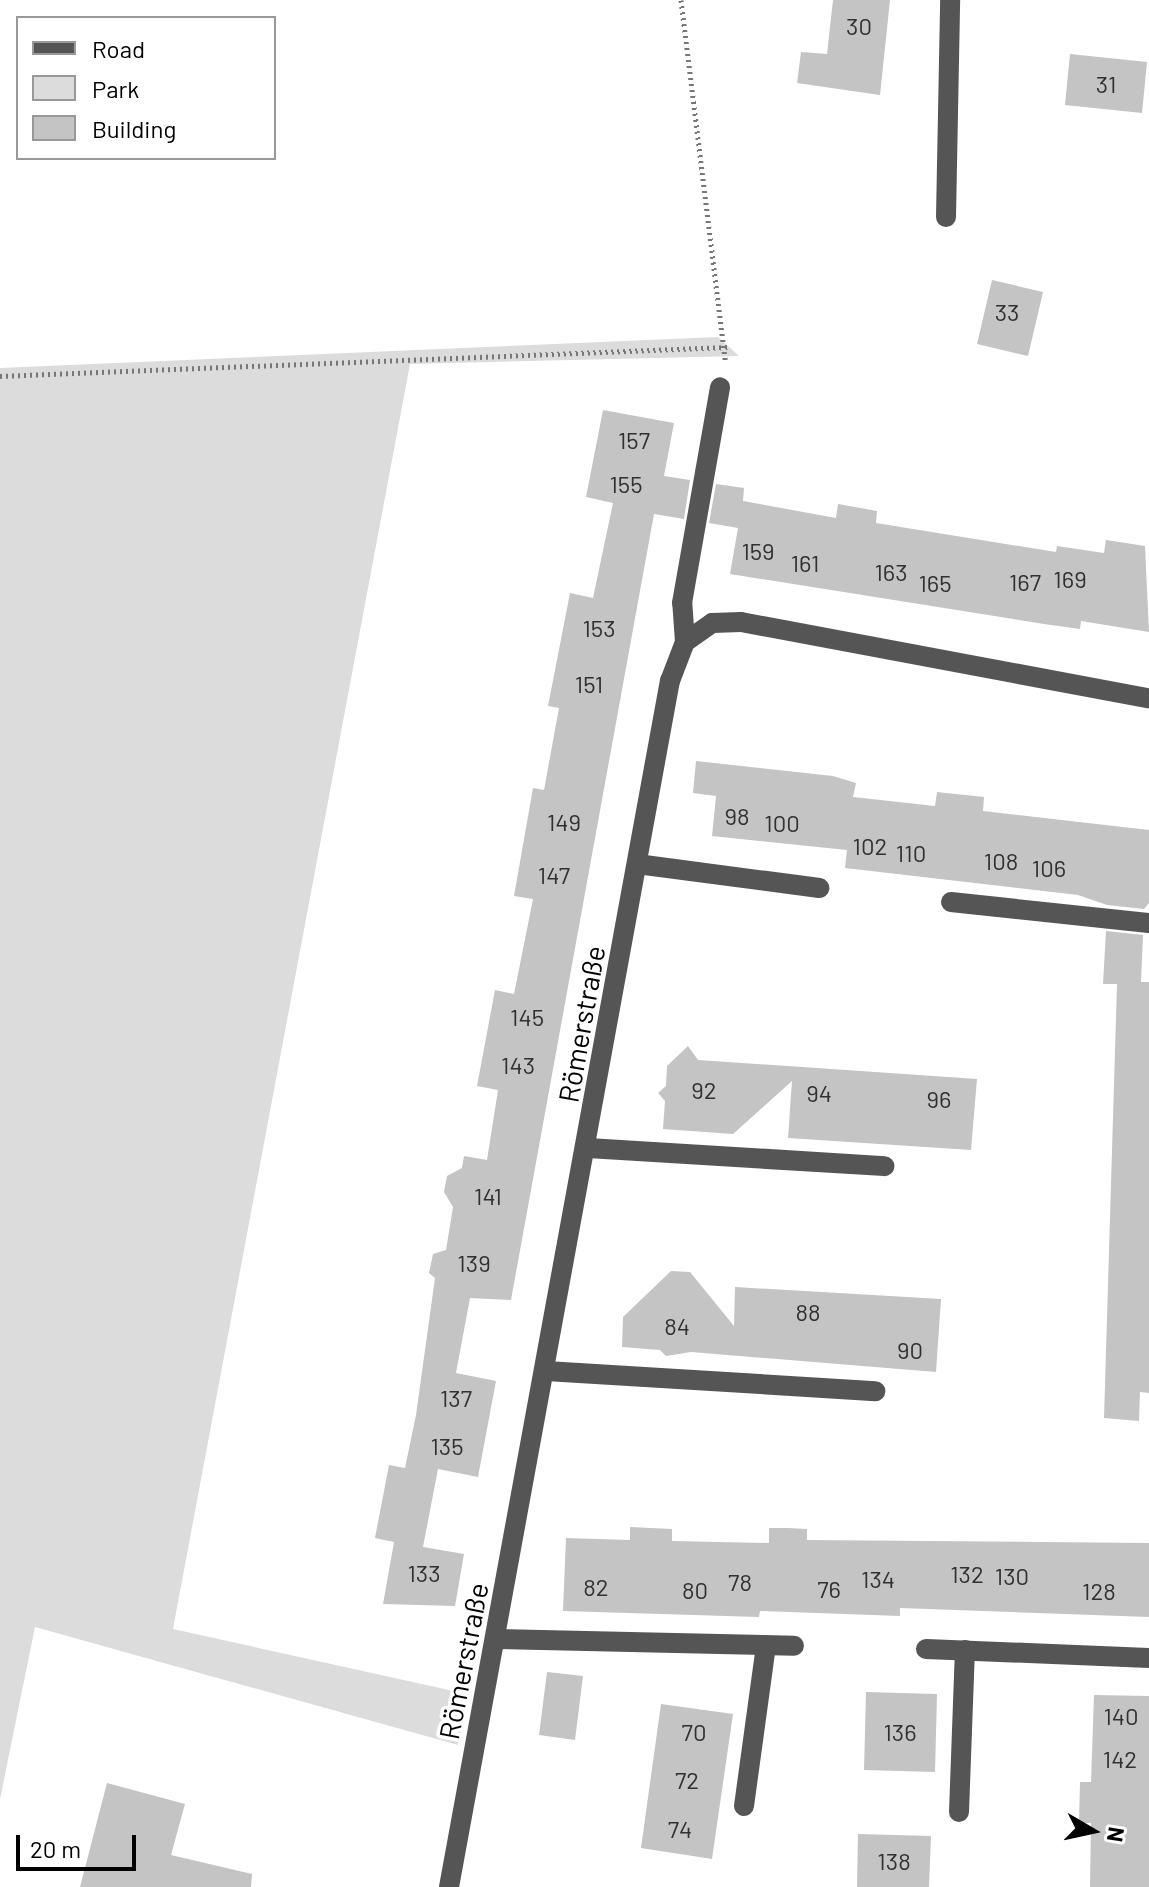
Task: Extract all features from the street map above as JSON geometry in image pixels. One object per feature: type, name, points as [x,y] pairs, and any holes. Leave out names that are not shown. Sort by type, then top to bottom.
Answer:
[{"type":"street","points":[[946,217],[950,0]]},
{"type":"street","points":[[685,642],[682,603],[720,387]]},
{"type":"street","points":[[685,642],[712,623],[741,622],[1149,698]]},
{"type":"street","name":"Römerstraße","points":[[449,1887],[588,1148],[670,681],[685,642]]},
{"type":"street","points":[[637,864],[819,888]]},
{"type":"street","points":[[951,902],[1149,923]]},
{"type":"street","points":[[588,1148],[884,1166]]},
{"type":"street","points":[[546,1371],[875,1391]]},
{"type":"street","points":[[495,1639],[794,1646]]},
{"type":"street","points":[[744,1806],[766,1646]]},
{"type":"street","points":[[926,1649],[1149,1658]]},
{"type":"street","points":[[959,1812],[965,1650]]},
{"type":"path","points":[[681,0],[727,347],[720,387]]},
{"type":"path","points":[[0,376],[727,347]]},
{"type":"green space","points":[[718,337],[739,356],[410,364],[173,1629],[467,1694],[458,1745],[35,1627],[0,1799],[0,368]]},
{"type":"building","points":[[833,0],[890,0],[880,95],[797,83],[801,52],[827,54]]},
{"type":"building","points":[[1070,54],[1147,62],[1142,113],[1065,105]]},
{"type":"building","points":[[992,280],[1043,292],[1028,356],[977,344]]},
{"type":"building","points":[[603,410],[674,423],[664,476],[690,480],[684,519],[654,514],[511,1300],[470,1298],[456,1373],[496,1381],[478,1477],[438,1469],[423,1547],[464,1554],[455,1606],[383,1604],[394,1542],[375,1538],[389,1465],[405,1468],[416,1415],[435,1278],[429,1273],[433,1254],[446,1250],[453,1207],[444,1192],[447,1176],[462,1168],[464,1156],[487,1160],[498,1090],[477,1086],[495,990],[514,994],[533,899],[514,896],[533,788],[544,790],[559,708],[548,706],[570,593],[593,598],[613,503],[586,497]]},
{"type":"building","points":[[716,484],[744,488],[743,501],[836,518],[838,504],[877,511],[876,523],[1056,552],[1057,546],[1104,553],[1106,540],[1145,546],[1149,632],[1081,621],[1080,629],[730,574],[738,528],[709,523]]},
{"type":"building","points":[[696,761],[833,776],[856,783],[853,797],[935,806],[937,792],[984,797],[983,811],[1149,830],[1149,903],[1144,909],[1107,905],[1078,895],[845,868],[847,850],[712,836],[716,796],[693,793]]},
{"type":"building","points":[[1106,931],[1143,935],[1141,982],[1149,982],[1149,1393],[1140,1392],[1139,1421],[1104,1418],[1117,984],[1103,984]]},
{"type":"building","points":[[688,1046],[698,1060],[977,1079],[971,1150],[788,1138],[792,1081],[733,1134],[663,1129],[665,1101],[658,1093],[666,1086],[667,1066]]},
{"type":"building","points":[[671,1271],[690,1272],[734,1326],[735,1287],[941,1299],[936,1372],[691,1352],[666,1356],[660,1350],[622,1347],[623,1317]]},
{"type":"building","points":[[630,1527],[672,1529],[672,1541],[769,1543],[769,1528],[788,1528],[807,1529],[807,1540],[1149,1543],[1149,1617],[900,1608],[900,1616],[760,1611],[759,1617],[563,1611],[566,1538],[630,1540]]},
{"type":"building","points":[[547,1672],[583,1676],[575,1740],[539,1735]]},
{"type":"building","points":[[866,1692],[937,1694],[935,1772],[864,1770]]},
{"type":"building","points":[[1094,1695],[1149,1696],[1149,1887],[1090,1887],[1091,1823],[1079,1823],[1080,1782],[1091,1782]]},
{"type":"building","points":[[661,1704],[733,1714],[712,1859],[641,1848]]},
{"type":"building","points":[[107,1783],[185,1804],[171,1855],[252,1874],[251,1887],[80,1887]]},
{"type":"building","points":[[858,1834],[931,1836],[929,1887],[857,1887]]}]
